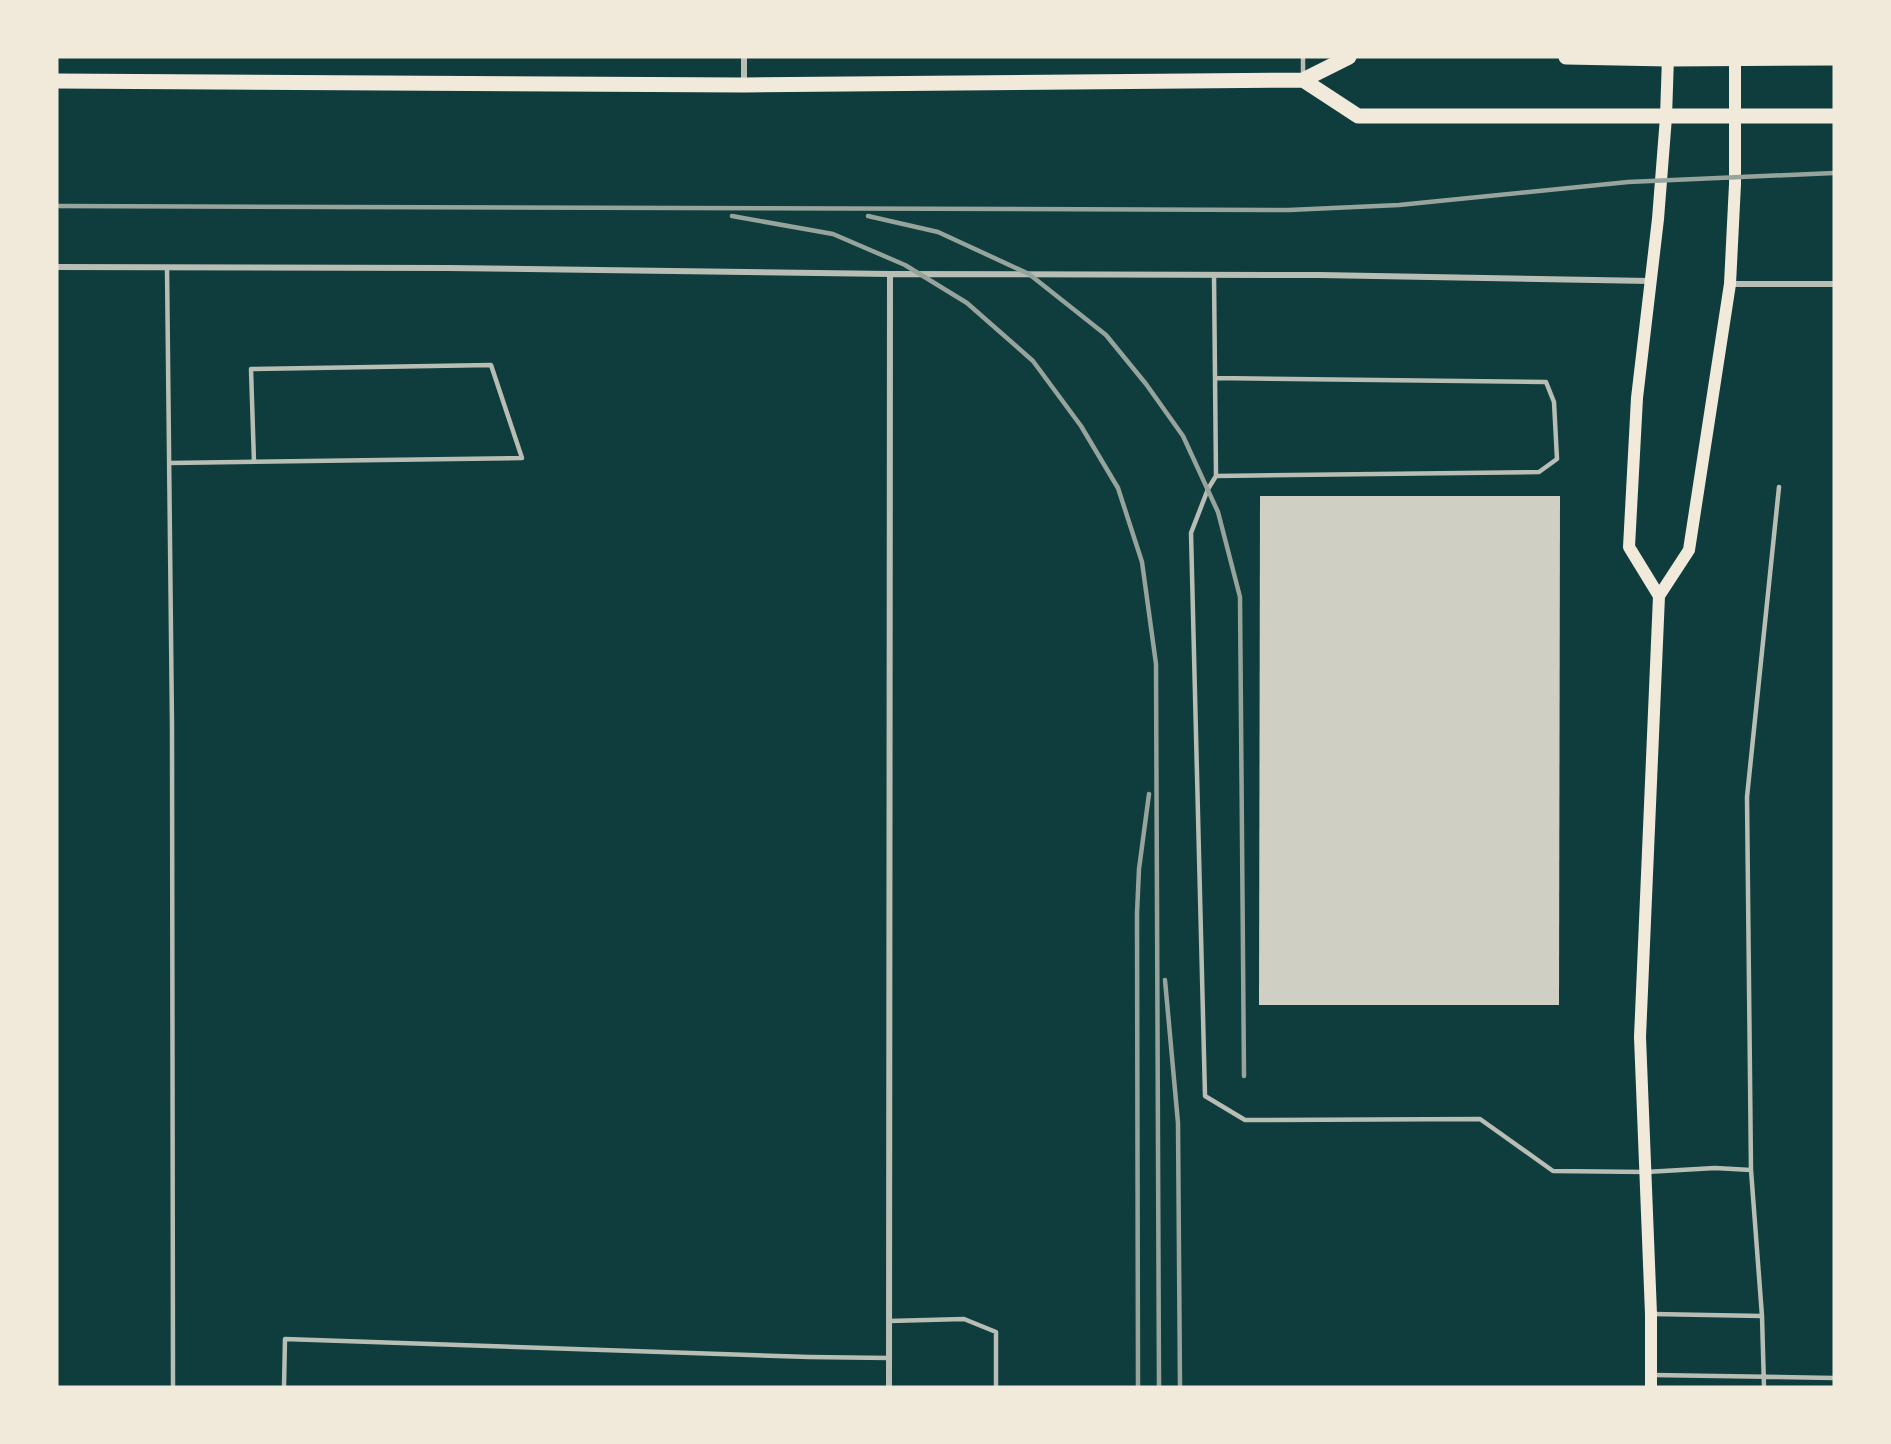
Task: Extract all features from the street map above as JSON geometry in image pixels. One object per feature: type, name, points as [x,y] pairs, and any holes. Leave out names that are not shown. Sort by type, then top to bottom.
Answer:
[{"type":"main road","points":[[57,81],[744,85],[1303,80],[1349,57]]},
{"type":"main road","points":[[1566,57],[1834,58]]},
{"type":"main road","points":[[1651,1381],[1651,1314],[1640,1037],[1659,596],[1689,550],[1730,284],[1735,184],[1735,57]]},
{"type":"main road","points":[[1659,596],[1629,547],[1637,398],[1658,219],[1668,58]]},
{"type":"main road","points":[[1303,80],[1358,116],[1834,116]]},
{"type":"street","points":[[744,57],[744,85]]},
{"type":"street","points":[[57,267],[1332,275],[1650,281]]},
{"type":"street","points":[[889,1387],[890,274]]},
{"type":"street","points":[[1730,284],[1834,284]]},
{"type":"lane","points":[[1303,57],[1303,80]]},
{"type":"lane","points":[[167,267],[172,725],[173,1387]]},
{"type":"lane","points":[[1214,275],[1216,476],[1208,489],[1191,532],[1205,1096],[1245,1120],[1480,1119],[1553,1171],[1646,1172],[1715,1168],[1751,1170]]},
{"type":"lane","points":[[170,463],[266,462],[522,458],[491,365],[251,369],[254,462]]},
{"type":"lane","points":[[1215,378],[1546,382],[1554,402],[1557,459],[1539,472],[1216,476]]},
{"type":"lane","points":[[1764,1387],[1762,1316],[1751,1170],[1747,797],[1779,487]]},
{"type":"lane","points":[[1651,1314],[1762,1316]]},
{"type":"lane","points":[[889,1321],[964,1319],[996,1332],[996,1387]]},
{"type":"lane","points":[[284,1387],[285,1339],[889,1358]]},
{"type":"lane","points":[[1651,1381],[1834,1378]]},
{"type":"building","points":[[1260,496],[1560,496],[1559,1005],[1259,1005]]},
{"type":"railway","points":[[57,206],[1289,210],[1399,205],[1628,182],[1834,173]]},
{"type":"railway","points":[[732,216],[833,234],[905,265],[967,303],[1033,361],[1081,426],[1118,488],[1142,562],[1156,664],[1159,1387]]},
{"type":"railway","points":[[868,216],[938,232],[1029,274],[1106,335],[1146,384],[1183,436],[1218,512],[1240,597],[1244,1076]]},
{"type":"railway","points":[[1138,1387],[1137,913],[1139,869],[1149,794]]},
{"type":"railway","points":[[1165,980],[1178,1123],[1180,1387]]}]
